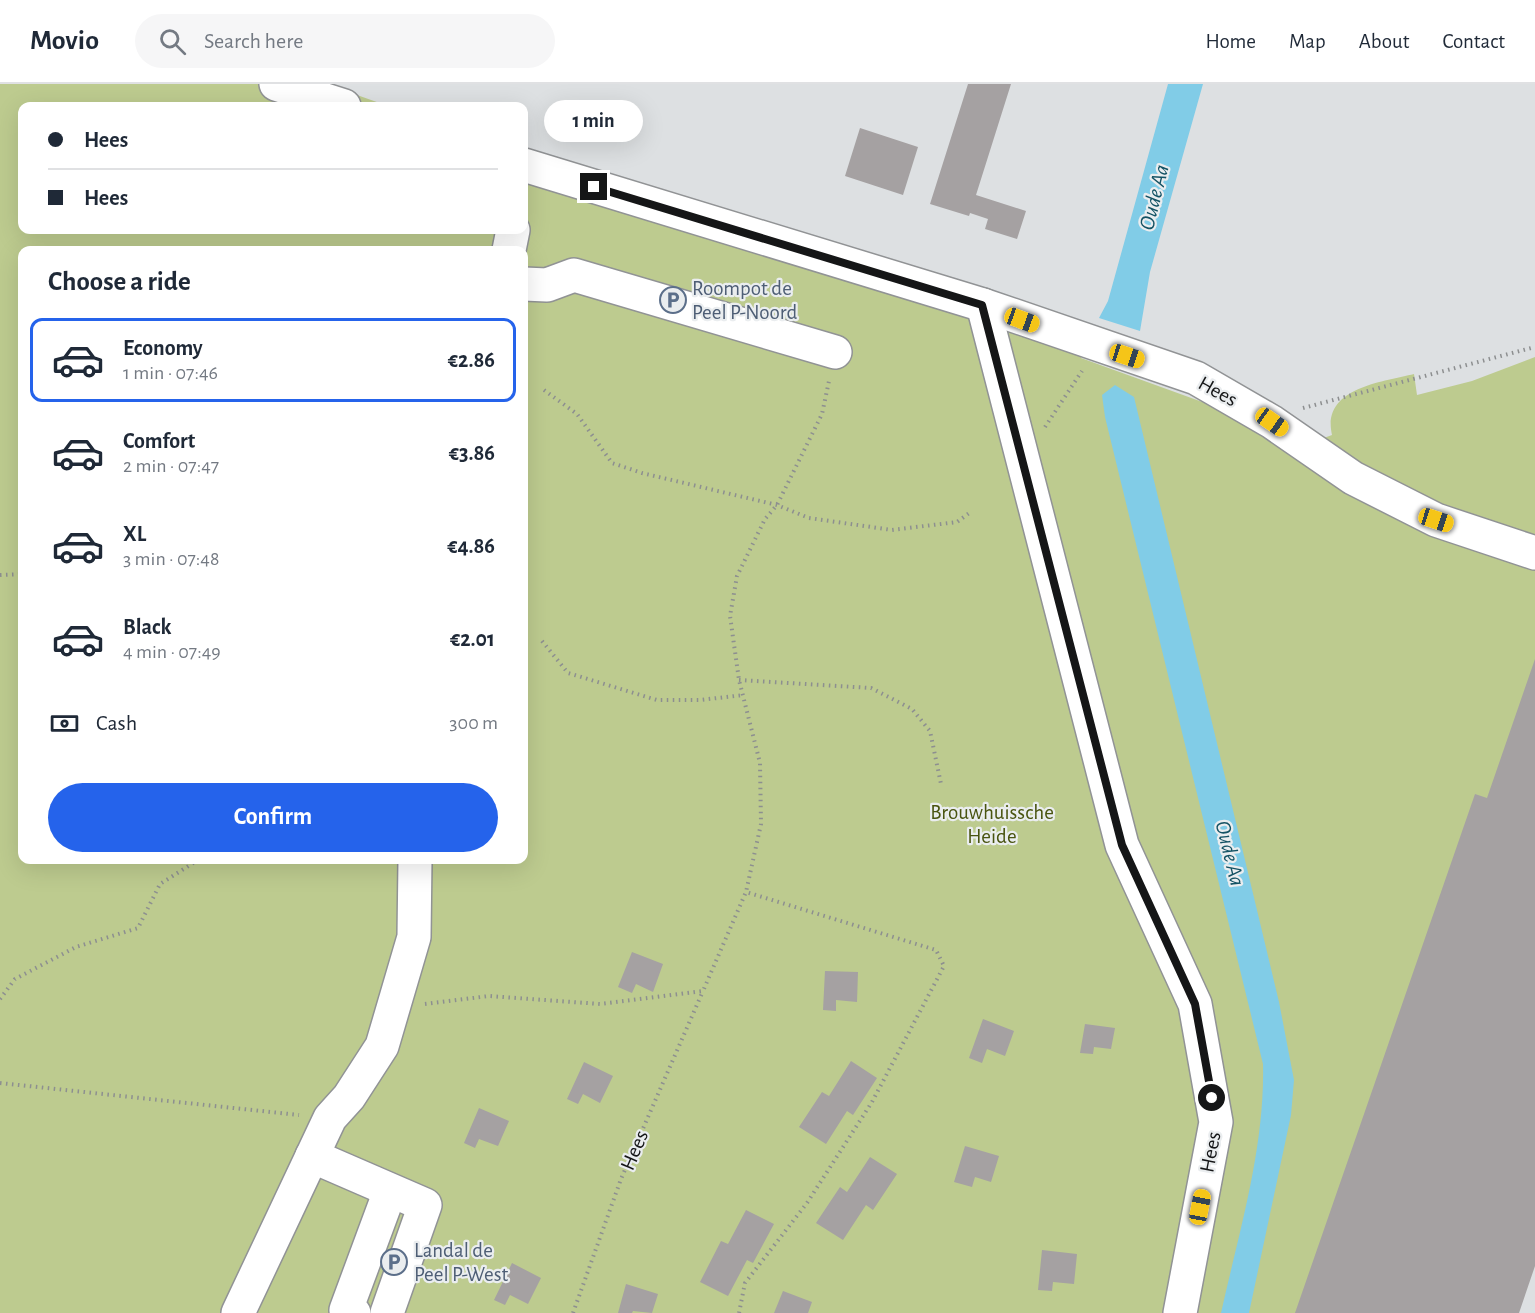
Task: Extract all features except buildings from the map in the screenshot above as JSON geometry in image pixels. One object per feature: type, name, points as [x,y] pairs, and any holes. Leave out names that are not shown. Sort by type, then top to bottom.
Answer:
[{"type":"street","points":[[276,84],[332,102]]},
{"type":"street","name":"Hees","points":[[528,171],[982,305],[1196,378],[1272,422],[1353,478],[1436,520],[1535,553]]},
{"type":"street","points":[[528,284],[548,285],[574,275],[835,352]]},
{"type":"street","name":"Hees","points":[[982,305],[1024,457],[1122,845],[1195,1004],[1216,1122],[1180,1313]]},
{"type":"street","points":[[238,1313],[330,1118],[349,1097],[382,1046],[414,937],[415,864]]},
{"type":"street","points":[[312,1156],[425,1205],[387,1313]]},
{"type":"street","points":[[354,1313],[346,1310],[390,1191]]},
{"type":"path","points":[[1024,457],[1080,375],[1090,353],[1082,341]]},
{"type":"path","points":[[1272,422],[1304,407],[1535,347]]},
{"type":"path","name":"Hees","points":[[573,1313],[621,1179],[746,892],[761,824],[760,763],[739,680],[730,616],[737,576],[765,519],[777,505],[822,414],[835,352]]},
{"type":"path","points":[[544,390],[577,414],[612,463],[642,473],[777,505],[809,518],[892,530],[957,522],[972,512]]},
{"type":"path","points":[[0,575],[18,574]]},
{"type":"path","points":[[542,641],[568,673],[657,700],[700,700],[744,695]]},
{"type":"path","points":[[739,680],[871,688],[912,709],[930,731],[941,784]]},
{"type":"path","points":[[0,999],[15,979],[76,947],[138,928],[160,884],[192,864]]},
{"type":"path","points":[[739,1313],[745,1283],[807,1203],[872,1102],[944,966],[936,950],[746,892]]},
{"type":"path","points":[[395,1007],[489,996],[600,1004],[703,991]]},
{"type":"path","points":[[0,1083],[330,1118]]},
{"type":"green space","name":"Brouwhuissche Heide","points":[[0,84],[326,84],[377,102],[18,102],[18,234],[528,234],[528,157],[1083,349],[1081,358],[1313,442],[1332,435],[1331,419],[1336,407],[1345,397],[1371,384],[1414,374],[1417,395],[1472,381],[1535,357],[1535,718],[1305,1313],[0,1313]]},
{"type":"water","name":"Oude Aa","points":[[1168,84],[1203,84],[1150,272],[1140,331],[1099,318],[1108,301]]},
{"type":"water","name":"Oude Aa","points":[[1115,385],[1134,397],[1279,1002],[1294,1080],[1291,1115],[1249,1313],[1221,1313],[1250,1190],[1260,1127],[1263,1064],[1105,417],[1102,395]]},
{"type":"place","name":"Roompot de Peel P-Noord","points":[[673,300]]},
{"type":"place","name":"Landal de Peel P-West","points":[[394,1262]]},
{"type":"route","points":[[594,187],[982,305],[1024,457],[1122,845],[1195,1004],[1212,1098]]}]
